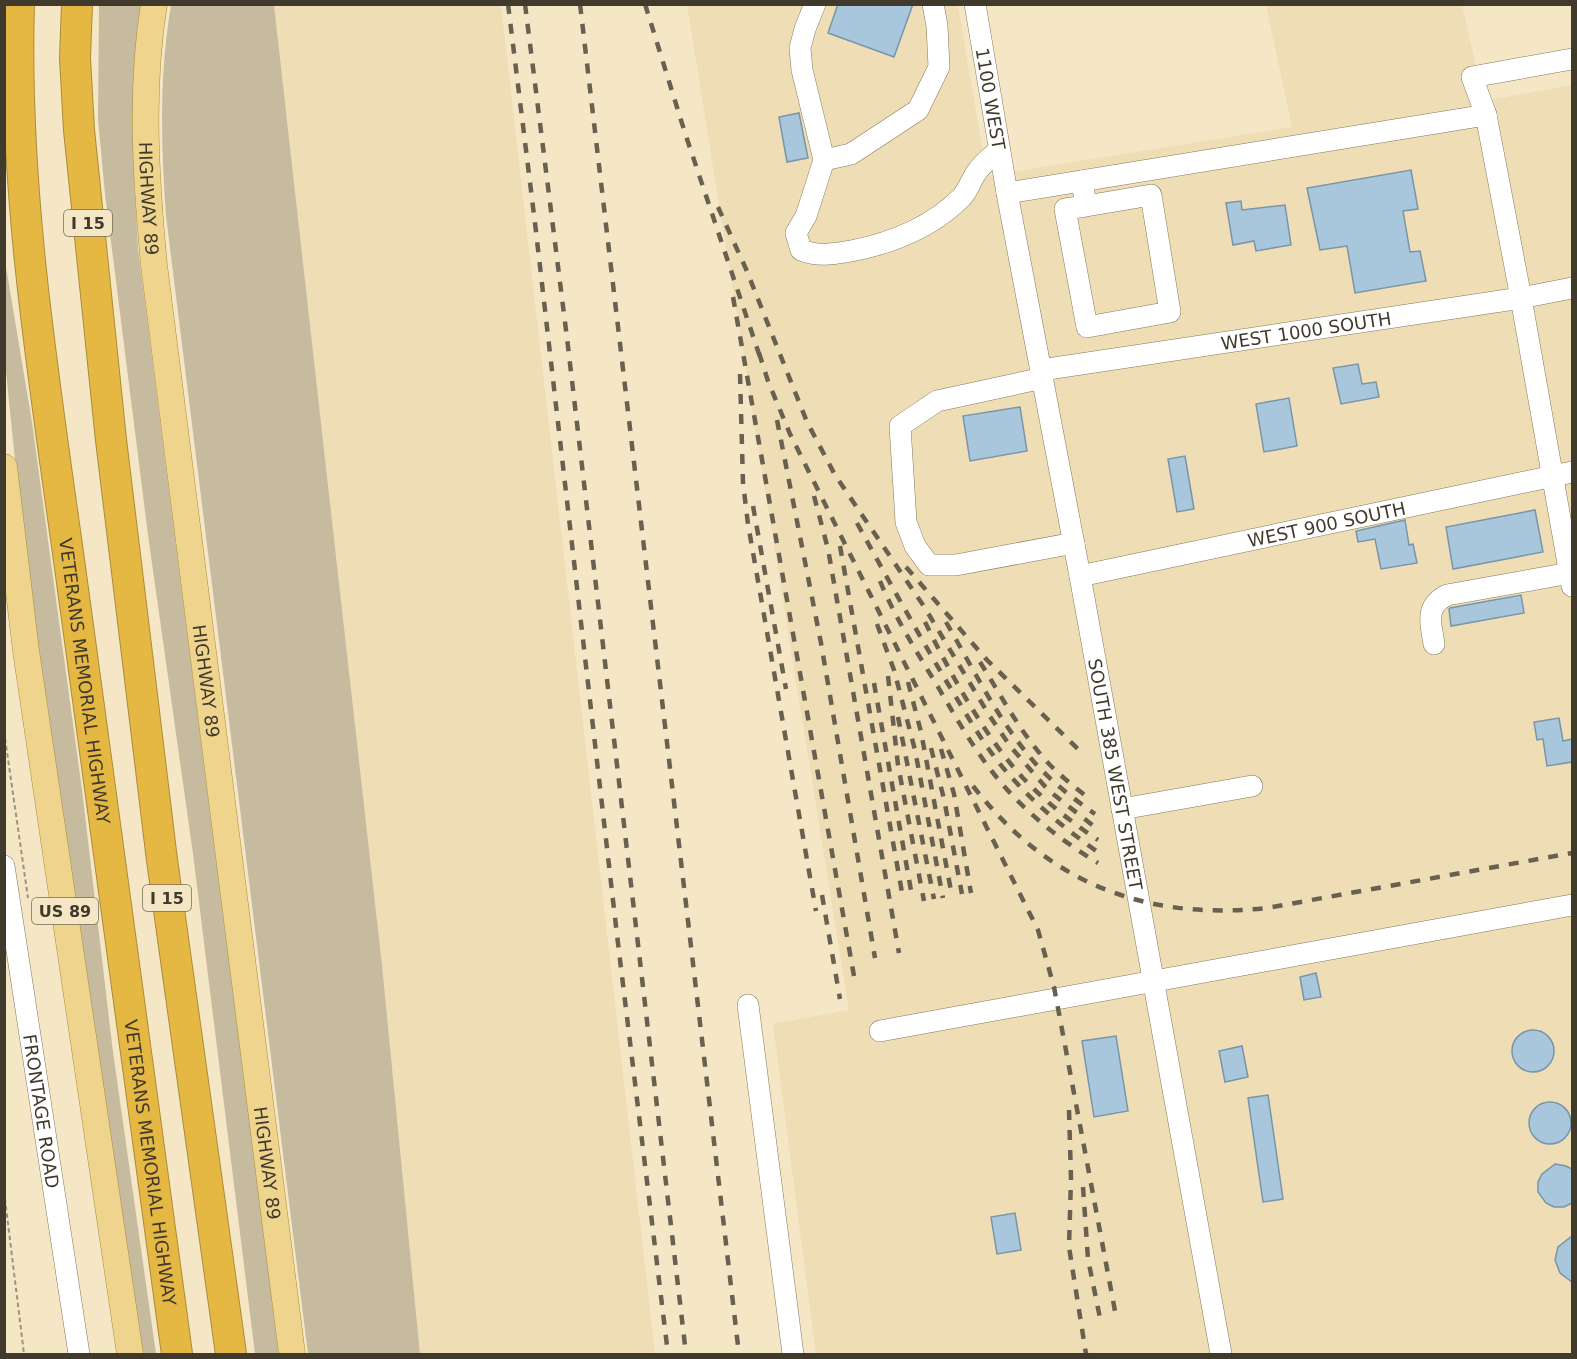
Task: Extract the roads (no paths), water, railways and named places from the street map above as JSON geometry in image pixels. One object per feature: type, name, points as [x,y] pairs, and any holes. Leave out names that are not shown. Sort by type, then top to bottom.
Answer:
[{"type":"highway","name":"VETERANS MEMORIAL HIGHWAY","points":[[19,4],[17,71],[21,179],[42,368],[177,1354]]},
{"type":"highway","name":"I 15","points":[[76,4],[75,58],[79,130],[111,440],[162,860],[231,1354]]},
{"type":"highway","points":[[4,209],[42,368]]},
{"type":"main road","name":"HIGHWAY 89","points":[[154,4],[148,67],[147,149],[148,202],[154,265],[292,1354]]},
{"type":"main road","name":"US 89","points":[[4,467],[26,651],[130,1354]]},
{"type":"street","points":[[815,4],[800,48],[802,69],[824,160],[806,216],[796,233],[801,250],[812,255],[829,255],[877,246],[911,234],[941,216],[964,195],[985,162],[999,150]]},
{"type":"street","points":[[824,160],[851,154],[918,110],[939,67],[937,26],[933,4]]},
{"type":"street","name":"1100 WEST","points":[[975,4],[1007,193]]},
{"type":"street","points":[[1434,644],[1431,612],[1434,604],[1446,595],[1571,580],[1562,474],[1521,298],[1486,115],[1472,77],[1572,59]]},
{"type":"street","points":[[1007,193],[1486,115]]},
{"type":"street","points":[[1082,181],[1086,206]]},
{"type":"street","name":"SOUTH 385 WEST STREET","points":[[1007,193],[1074,543],[1221,1354]]},
{"type":"street","points":[[1150,195],[1170,312],[1087,327],[1065,209],[1086,206],[1150,195]]},
{"type":"street","name":"WEST 1000 SOUTH","points":[[1074,543],[956,565],[929,565],[915,546],[906,522],[900,426],[937,401],[1042,374],[1572,288]]},
{"type":"street","name":"WEST 900 SOUTH","points":[[1080,576],[1562,474]]},
{"type":"street","points":[[1122,809],[1252,786]]},
{"type":"street","name":"FRONTAGE ROAD","points":[[4,866],[79,1354]]},
{"type":"street","points":[[880,1031],[1572,905]]},
{"type":"street","points":[[748,1005],[793,1354]]},
{"type":"railway","points":[[508,4],[668,1354]]},
{"type":"railway","points":[[525,4],[567,338],[686,1354]]},
{"type":"railway","points":[[580,4],[739,1354]]},
{"type":"railway","points":[[645,4],[685,133],[761,360]]},
{"type":"railway","points":[[718,207],[746,269],[807,422],[835,475],[925,608],[1010,746],[1048,790],[1096,828]]},
{"type":"railway","points":[[733,297],[854,976]]},
{"type":"railway","points":[[759,353],[790,434],[1038,930],[1054,987],[1115,1311]]},
{"type":"railway","points":[[740,374],[743,483],[748,524],[816,911]]},
{"type":"railway","points":[[777,420],[821,643],[875,958]]},
{"type":"railway","points":[[814,496],[828,549],[899,953]]},
{"type":"railway","points":[[753,506],[786,689]]},
{"type":"railway","points":[[857,523],[945,679],[993,755],[1022,789],[1064,827],[1099,853]]},
{"type":"railway","points":[[840,546],[903,898]]},
{"type":"railway","points":[[906,567],[987,660],[1081,752]]},
{"type":"railway","points":[[880,581],[911,642],[985,763],[1017,800],[1042,823],[1098,863]]},
{"type":"railway","points":[[925,622],[969,704],[1009,762],[1068,819],[1098,840]]},
{"type":"railway","points":[[946,622],[987,695],[1022,747],[1049,777],[1095,814]]},
{"type":"railway","points":[[877,624],[894,670],[915,750],[943,898]]},
{"type":"railway","points":[[980,662],[1030,741],[1050,765],[1092,801]]},
{"type":"railway","points":[[888,676],[898,765],[924,901]]},
{"type":"railway","points":[[908,682],[921,732],[952,896]]},
{"type":"railway","points":[[874,683],[912,896]]},
{"type":"railway","points":[[898,717],[934,899]]},
{"type":"railway","points":[[931,748],[944,799],[962,894]]},
{"type":"railway","points":[[941,749],[954,794],[971,893]]},
{"type":"railway","points":[[973,786],[1002,820],[1033,848],[1067,871],[1102,888],[1140,901],[1180,908],[1222,910],[1267,908],[1572,853]]},
{"type":"railway","points":[[822,895],[840,999]]},
{"type":"railway","points":[[1069,1110],[1071,1178],[1069,1247],[1086,1354]]},
{"type":"railway","points":[[1083,1187],[1088,1259],[1101,1323]]}]
